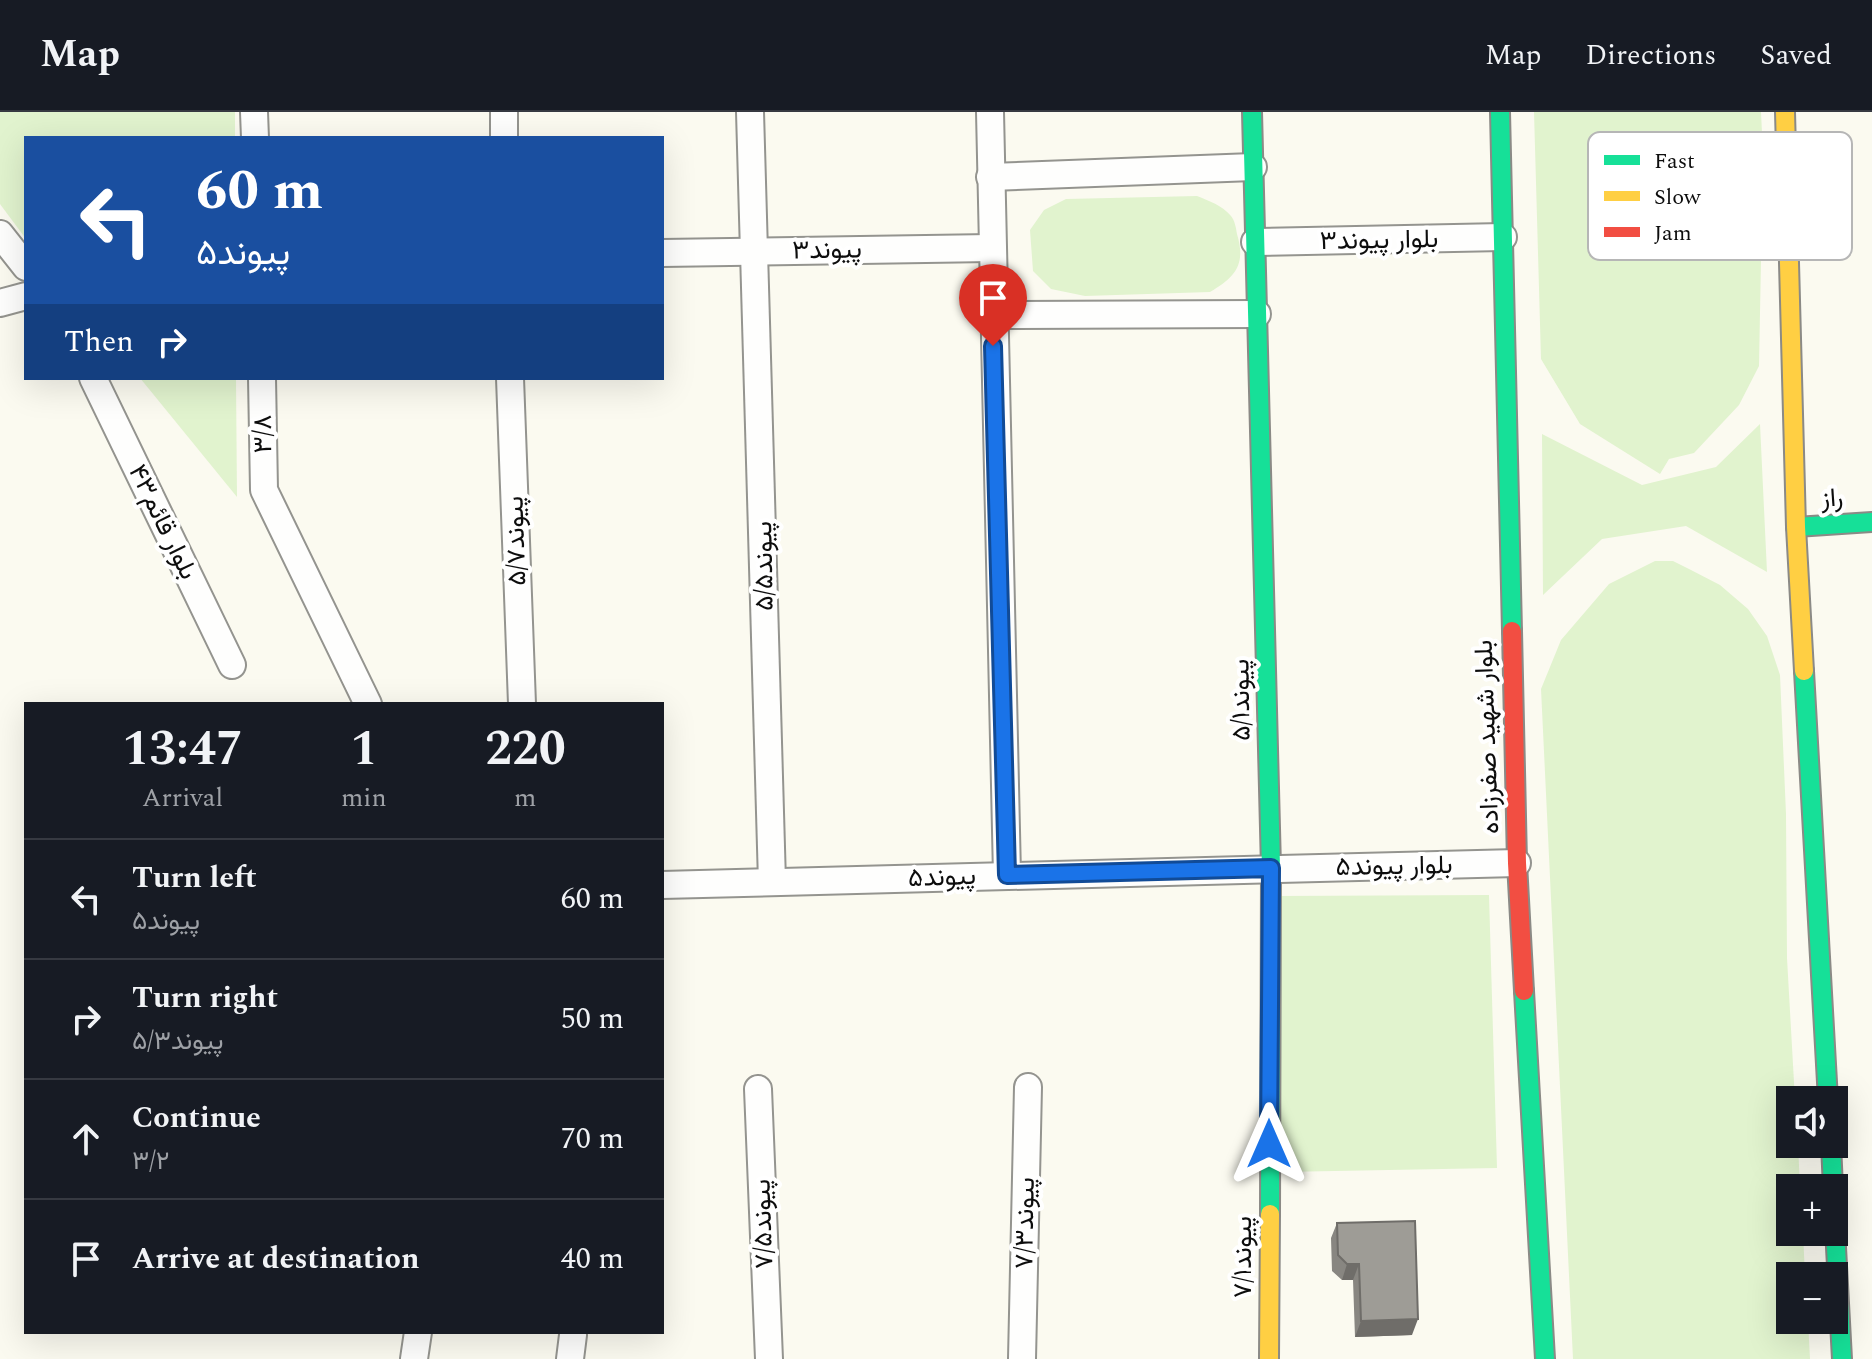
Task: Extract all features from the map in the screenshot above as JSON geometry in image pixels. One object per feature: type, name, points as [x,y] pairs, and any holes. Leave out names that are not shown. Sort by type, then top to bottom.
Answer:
[{"type":"street","points":[[254,112],[255,136]]},
{"type":"street","points":[[504,112],[504,136]]},
{"type":"street","name":"پیوند۵/۵","points":[[750,112],[772,882]]},
{"type":"street","points":[[990,112],[997,534],[1007,875]]},
{"type":"street","name":"پیوند۵/۱","points":[[1252,112],[1271,868]]},
{"type":"street","name":"بلوار شهید صفرزاده","points":[[1500,112],[1517,863],[1545,1359]]},
{"type":"street","points":[[1785,112],[1786,132]]},
{"type":"street","points":[[990,177],[1253,167]]},
{"type":"street","points":[[0,234],[24,264]]},
{"type":"street","name":"بلوار پیوند۳","points":[[1255,242],[1503,237]]},
{"type":"street","name":"پیوند۳","points":[[664,253],[991,248]]},
{"type":"street","points":[[1789,260],[1796,527],[1827,1086]]},
{"type":"street","points":[[0,303],[24,297]]},
{"type":"street","points":[[993,315],[1257,314]]},
{"type":"street","name":"بلوار قائم۴۳","points":[[94,380],[232,665]]},
{"type":"street","name":"۳/۸","points":[[262,380],[264,490],[367,702]]},
{"type":"street","name":"پیوند۵/۷","points":[[510,380],[522,702]]},
{"type":"street","name":"راز","points":[[1796,527],[1872,522]]},
{"type":"street","name":"بلوار پیوند۵","points":[[1271,868],[1517,863]]},
{"type":"street","name":"پیوند۵","points":[[664,885],[1271,868]]},
{"type":"street","name":"پیوند۷/۱","points":[[1269,1359],[1271,868]]},
{"type":"street","name":"پیوند۷/۳","points":[[1022,1359],[1028,1087]]},
{"type":"street","name":"پیوند۷/۵","points":[[758,1089],[769,1359]]},
{"type":"street","points":[[1836,1246],[1842,1359]]},
{"type":"street","points":[[414,1359],[418,1334]]},
{"type":"green space","points":[[0,112],[235,112],[235,136],[24,136],[24,236],[0,204]]},
{"type":"green space","points":[[1534,112],[1761,112],[1762,132],[1588,132],[1588,260],[1761,260],[1759,366],[1739,405],[1694,453],[1669,459],[1660,474],[1580,424],[1541,359]]},
{"type":"green space","points":[[1197,196],[1219,206],[1231,216],[1239,244],[1237,269],[1210,292],[1085,296],[1051,289],[1033,271],[1030,230],[1044,210],[1066,199]]},
{"type":"green space","points":[[142,380],[236,380],[237,497]]},
{"type":"green space","points":[[1760,424],[1767,572],[1686,526],[1602,539],[1543,595],[1542,434],[1642,485],[1716,467]]},
{"type":"green space","points":[[1655,561],[1673,561],[1720,585],[1748,609],[1767,636],[1780,675],[1786,814],[1787,958],[1794,1086],[1776,1086],[1776,1158],[1799,1158],[1799,1174],[1776,1174],[1776,1246],[1804,1246],[1804,1262],[1776,1262],[1776,1334],[1809,1334],[1810,1359],[1573,1359],[1541,689],[1561,640],[1609,584]]},
{"type":"green space","points":[[1489,895],[1497,1168],[1281,1172],[1276,896]]},
{"type":"building","points":[[1415,1221],[1418,1319],[1361,1321],[1359,1264],[1347,1264],[1338,1255],[1337,1223]]},
{"type":"traffic: fast","points":[[1252,112],[1271,868],[1270,1214]]},
{"type":"traffic: fast","points":[[1500,112],[1512,631]]},
{"type":"traffic: fast","points":[[1796,527],[1872,522]]},
{"type":"traffic: fast","points":[[1804,671],[1827,1086]]},
{"type":"traffic: fast","points":[[1524,991],[1545,1359]]},
{"type":"traffic: fast","points":[[1832,1158],[1832,1174]]},
{"type":"traffic: fast","points":[[1836,1246],[1842,1359]]},
{"type":"traffic: slow","points":[[1785,112],[1786,132]]},
{"type":"traffic: slow","points":[[1789,260],[1796,527],[1804,671]]},
{"type":"traffic: slow","points":[[1269,1359],[1270,1214]]},
{"type":"traffic: jam","points":[[1512,631],[1517,863],[1524,991]]},
{"type":"route","points":[[993,346],[1007,875],[1271,868],[1269,1144]]}]
